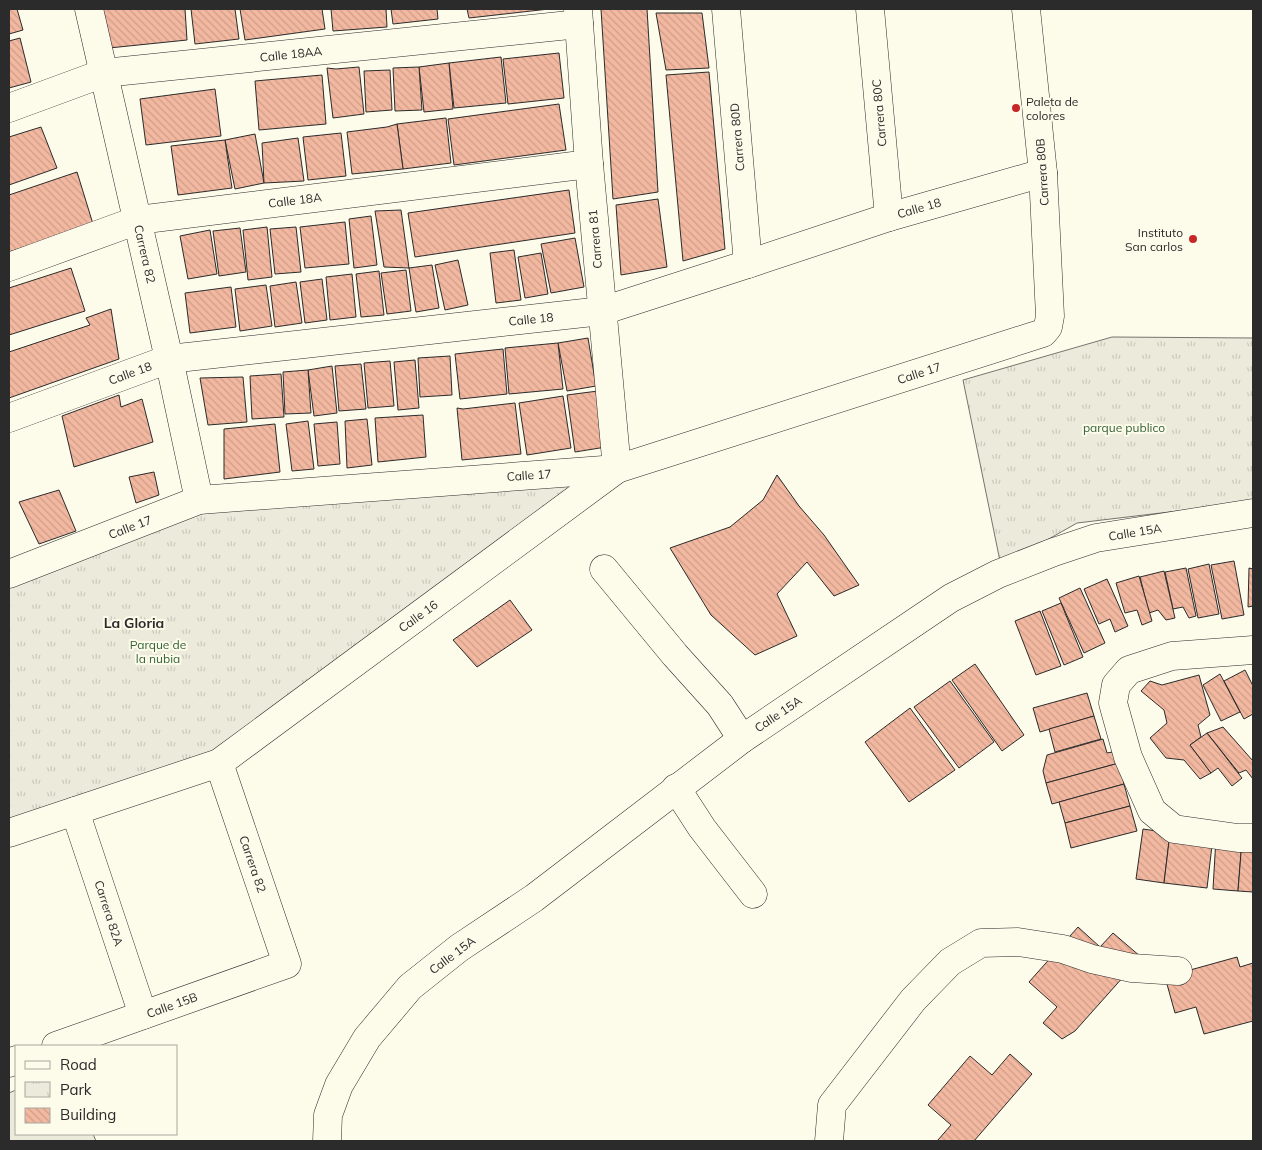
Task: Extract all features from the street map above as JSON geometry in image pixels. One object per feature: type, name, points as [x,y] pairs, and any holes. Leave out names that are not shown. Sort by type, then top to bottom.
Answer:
[{"type":"street","name":"Carrera 82","points":[[89,9],[138,220],[199,500]]},
{"type":"street","name":"Carrera 80D","points":[[726,9],[748,264]]},
{"type":"street","name":"Carrera 80C","points":[[870,9],[889,217]]},
{"type":"street","name":"Carrera 80B","points":[[1026,9],[1043,173],[1050,316],[1048,327],[1043,333]]},
{"type":"street","name":"Calle 18AA","points":[[9,108],[104,73],[578,16]]},
{"type":"street","name":"Carrera 81","points":[[578,16],[588,164],[617,469]]},
{"type":"street","name":"Calle 18A","points":[[9,267],[138,220],[588,164]]},
{"type":"street","name":"Calle 18","points":[[9,418],[169,359],[602,311],[889,217],[1043,173]]},
{"type":"street","name":"Calle 17","points":[[9,574],[199,500],[617,469],[1043,333]]},
{"type":"street","name":"Calle 16","points":[[9,832],[219,763],[617,469]]},
{"type":"street","name":"Calle 15A","points":[[326,1141],[328,1115],[339,1085],[367,1038],[410,987],[458,948],[534,898],[742,739],[951,598],[998,574],[1096,538],[1253,513]]},
{"type":"street","points":[[604,569],[675,655],[720,705],[742,739]]},
{"type":"street","points":[[1253,650],[1172,656],[1129,670],[1116,685],[1113,702],[1128,757],[1152,810],[1174,829],[1238,838],[1253,838]]},
{"type":"street","name":"Carrera 82","points":[[219,763],[287,964]]},
{"type":"street","points":[[676,788],[702,828],[753,894]]},
{"type":"street","name":"Carrera 82A","points":[[75,811],[143,1015]]},
{"type":"street","points":[[829,1141],[832,1104],[913,1000],[950,962],[981,943],[1018,942],[1063,949],[1132,968],[1178,971]]},
{"type":"street","name":"Calle 15B","points":[[59,1045],[287,964]]},
{"type":"green space","name":"parque publico","points":[[1112,337],[1253,338],[1253,502],[1077,523],[1001,566],[963,380]]},
{"type":"green space","name":"Parque de la nubia","points":[[617,469],[219,763],[9,833],[9,574],[199,500]]},
{"type":"green space","points":[[15,1090],[15,1135],[93,1135],[96,1141],[9,1141],[9,1093]]},
{"type":"building","points":[[9,9],[17,9],[23,30],[9,34]]},
{"type":"building","points":[[102,9],[185,9],[187,40],[109,48]]},
{"type":"building","points":[[191,9],[235,9],[239,39],[195,44]]},
{"type":"building","points":[[240,9],[322,9],[325,29],[245,40]]},
{"type":"building","points":[[331,9],[386,9],[387,27],[333,31]]},
{"type":"building","points":[[391,9],[437,9],[438,19],[393,24]]},
{"type":"building","points":[[467,9],[549,9],[469,18]]},
{"type":"building","points":[[601,9],[647,9],[658,192],[613,199]]},
{"type":"building","points":[[656,13],[702,13],[709,68],[666,70]]},
{"type":"building","points":[[20,38],[31,82],[9,88],[9,41]]},
{"type":"building","points":[[559,53],[564,98],[508,104],[503,59]]},
{"type":"building","points":[[501,57],[506,103],[454,108],[449,63]]},
{"type":"building","points":[[449,63],[453,109],[424,112],[419,67]]},
{"type":"building","points":[[359,67],[364,114],[333,118],[327,68]]},
{"type":"building","points":[[419,67],[422,110],[395,111],[393,68]]},
{"type":"building","points":[[390,70],[392,110],[366,112],[364,71]]},
{"type":"building","points":[[709,72],[725,249],[683,261],[666,75]]},
{"type":"building","points":[[322,75],[326,124],[259,130],[255,81]]},
{"type":"building","points":[[215,89],[221,136],[146,145],[140,99]]},
{"type":"building","points":[[559,104],[566,150],[454,165],[448,119]]},
{"type":"building","points":[[446,118],[451,163],[403,169],[397,124]]},
{"type":"building","points":[[397,124],[403,169],[352,174],[347,132]]},
{"type":"building","points":[[41,127],[57,168],[9,185],[9,137]]},
{"type":"building","points":[[341,133],[346,176],[308,180],[303,137]]},
{"type":"building","points":[[255,134],[264,183],[235,189],[225,140]]},
{"type":"building","points":[[298,138],[304,181],[264,183],[262,143]]},
{"type":"building","points":[[225,140],[232,188],[178,195],[171,146]]},
{"type":"building","points":[[77,172],[93,224],[9,252],[9,195]]},
{"type":"building","points":[[569,190],[575,233],[415,257],[408,213]]},
{"type":"building","points":[[658,199],[667,267],[621,275],[616,205]]},
{"type":"building","points":[[401,210],[409,268],[384,267],[375,211]]},
{"type":"building","points":[[371,216],[377,265],[354,268],[349,219]]},
{"type":"building","points":[[345,222],[349,264],[305,268],[300,227]]},
{"type":"building","points":[[267,227],[272,277],[248,280],[243,230]]},
{"type":"building","points":[[296,227],[301,272],[275,274],[270,229]]},
{"type":"building","points":[[240,228],[246,272],[219,276],[213,231]]},
{"type":"building","points":[[210,230],[217,274],[188,279],[180,236]]},
{"type":"building","points":[[575,238],[584,287],[551,293],[541,244]]},
{"type":"building","points":[[514,250],[521,300],[496,303],[490,253]]},
{"type":"building","points":[[541,253],[548,294],[525,298],[518,257]]},
{"type":"building","points":[[458,260],[468,305],[445,310],[435,265]]},
{"type":"building","points":[[432,265],[439,308],[416,312],[409,268]]},
{"type":"building","points":[[71,268],[85,311],[9,335],[9,288]]},
{"type":"building","points":[[406,270],[411,311],[387,314],[381,273]]},
{"type":"building","points":[[379,271],[384,315],[361,317],[356,274]]},
{"type":"building","points":[[352,274],[356,317],[330,320],[326,277]]},
{"type":"building","points":[[322,279],[327,320],[305,323],[300,282]]},
{"type":"building","points":[[296,282],[302,323],[275,327],[270,286]]},
{"type":"building","points":[[266,285],[272,326],[240,331],[235,289]]},
{"type":"building","points":[[231,287],[236,327],[190,333],[185,293]]},
{"type":"building","points":[[111,309],[119,359],[9,398],[9,352],[90,325],[86,318]]},
{"type":"building","points":[[588,338],[596,386],[567,391],[558,343]]},
{"type":"building","points":[[558,343],[563,389],[509,394],[505,348]]},
{"type":"building","points":[[503,349],[507,394],[460,399],[455,354]]},
{"type":"building","points":[[450,356],[452,395],[420,397],[418,358]]},
{"type":"building","points":[[415,360],[419,408],[398,410],[394,362]]},
{"type":"building","points":[[390,361],[394,406],[368,408],[364,363]]},
{"type":"building","points":[[361,364],[366,409],[339,411],[335,366]]},
{"type":"building","points":[[332,366],[337,413],[314,416],[308,370]]},
{"type":"building","points":[[308,370],[311,413],[285,414],[283,372]]},
{"type":"building","points":[[281,374],[284,417],[252,419],[250,376]]},
{"type":"building","points":[[243,377],[247,422],[208,425],[200,378]]},
{"type":"building","points":[[598,391],[606,447],[575,452],[567,395]]},
{"type":"building","points":[[119,395],[121,407],[142,399],[153,442],[74,467],[62,416]]},
{"type":"building","points":[[563,396],[571,448],[527,455],[519,403]]},
{"type":"building","points":[[515,403],[521,454],[462,460],[457,408],[463,409]]},
{"type":"building","points":[[423,415],[426,457],[378,462],[375,418]]},
{"type":"building","points":[[367,419],[372,465],[347,468],[345,421]]},
{"type":"building","points":[[308,421],[314,469],[292,471],[286,424]]},
{"type":"building","points":[[337,422],[340,464],[318,466],[314,424]]},
{"type":"building","points":[[275,424],[280,472],[224,479],[224,429]]},
{"type":"building","points":[[154,472],[159,495],[136,503],[129,477]]},
{"type":"building","points":[[777,475],[799,506],[824,535],[859,585],[834,596],[807,562],[777,594],[797,636],[755,655],[711,615],[670,548],[730,527],[763,500]]},
{"type":"building","points":[[59,490],[76,531],[39,544],[19,502]]},
{"type":"building","points":[[1234,561],[1244,615],[1222,619],[1211,565]]},
{"type":"building","points":[[1209,564],[1219,614],[1198,618],[1188,569]]},
{"type":"building","points":[[1186,568],[1196,616],[1189,618],[1183,607],[1173,609],[1165,572]]},
{"type":"building","points":[[1249,568],[1253,569],[1253,606],[1248,607]]},
{"type":"building","points":[[1164,571],[1175,618],[1166,620],[1158,610],[1149,613],[1140,577]]},
{"type":"building","points":[[1139,576],[1152,621],[1142,625],[1137,610],[1125,613],[1116,583]]},
{"type":"building","points":[[1107,579],[1128,626],[1115,632],[1110,619],[1099,624],[1084,589]]},
{"type":"building","points":[[1080,588],[1105,643],[1084,653],[1059,598]]},
{"type":"building","points":[[510,600],[532,630],[477,667],[453,640]]},
{"type":"building","points":[[1061,603],[1083,657],[1064,665],[1042,611]]},
{"type":"building","points":[[1040,611],[1061,666],[1036,675],[1015,621]]},
{"type":"building","points":[[975,664],[1024,735],[1002,751],[952,680]]},
{"type":"building","points":[[1245,670],[1253,686],[1253,714],[1244,719],[1224,681]]},
{"type":"building","points":[[1220,674],[1240,712],[1221,721],[1203,685]]},
{"type":"building","points":[[1199,675],[1210,715],[1198,725],[1201,737],[1190,745],[1211,773],[1200,779],[1184,760],[1166,758],[1150,738],[1167,723],[1164,710],[1141,691],[1150,681],[1162,685]]},
{"type":"building","points":[[950,681],[994,742],[959,768],[914,707]]},
{"type":"building","points":[[1087,693],[1094,716],[1040,732],[1033,708]]},
{"type":"building","points":[[910,708],[955,770],[909,802],[865,742]]},
{"type":"building","points":[[1094,716],[1101,739],[1055,752],[1049,729]]},
{"type":"building","points":[[1223,727],[1253,761],[1253,779],[1246,770],[1239,773],[1207,733]]},
{"type":"building","points":[[1207,733],[1242,778],[1232,786],[1218,768],[1211,773],[1190,745]]},
{"type":"building","points":[[1103,739],[1107,753],[1118,751],[1119,763],[1046,783],[1043,771],[1047,755]]},
{"type":"building","points":[[1119,763],[1124,784],[1052,804],[1046,783]]},
{"type":"building","points":[[1124,784],[1130,806],[1065,823],[1059,802]]},
{"type":"building","points":[[1130,806],[1137,831],[1071,848],[1065,823]]},
{"type":"building","points":[[1143,829],[1170,833],[1164,883],[1136,879]]},
{"type":"building","points":[[1170,833],[1213,837],[1207,888],[1164,883]]},
{"type":"building","points":[[1216,838],[1242,840],[1238,891],[1213,889]]},
{"type":"building","points":[[1242,840],[1253,841],[1253,892],[1238,891]]},
{"type":"building","points":[[1078,927],[1100,947],[1113,933],[1141,957],[1075,1031],[1062,1039],[1043,1023],[1057,1007],[1029,982]]},
{"type":"building","points":[[1237,957],[1240,967],[1253,963],[1253,1021],[1204,1034],[1196,1007],[1175,1013],[1165,977]]},
{"type":"building","points":[[1010,1054],[1032,1074],[974,1141],[939,1141],[951,1125],[928,1105],[970,1056],[992,1075]]},
{"type":"place","name":"Paleta de colores","points":[[1016,108]]},
{"type":"place","name":"Instituto San carlos","points":[[1193,239]]},
{"type":"district","name":"La Gloria","points":[[134,623]]}]
